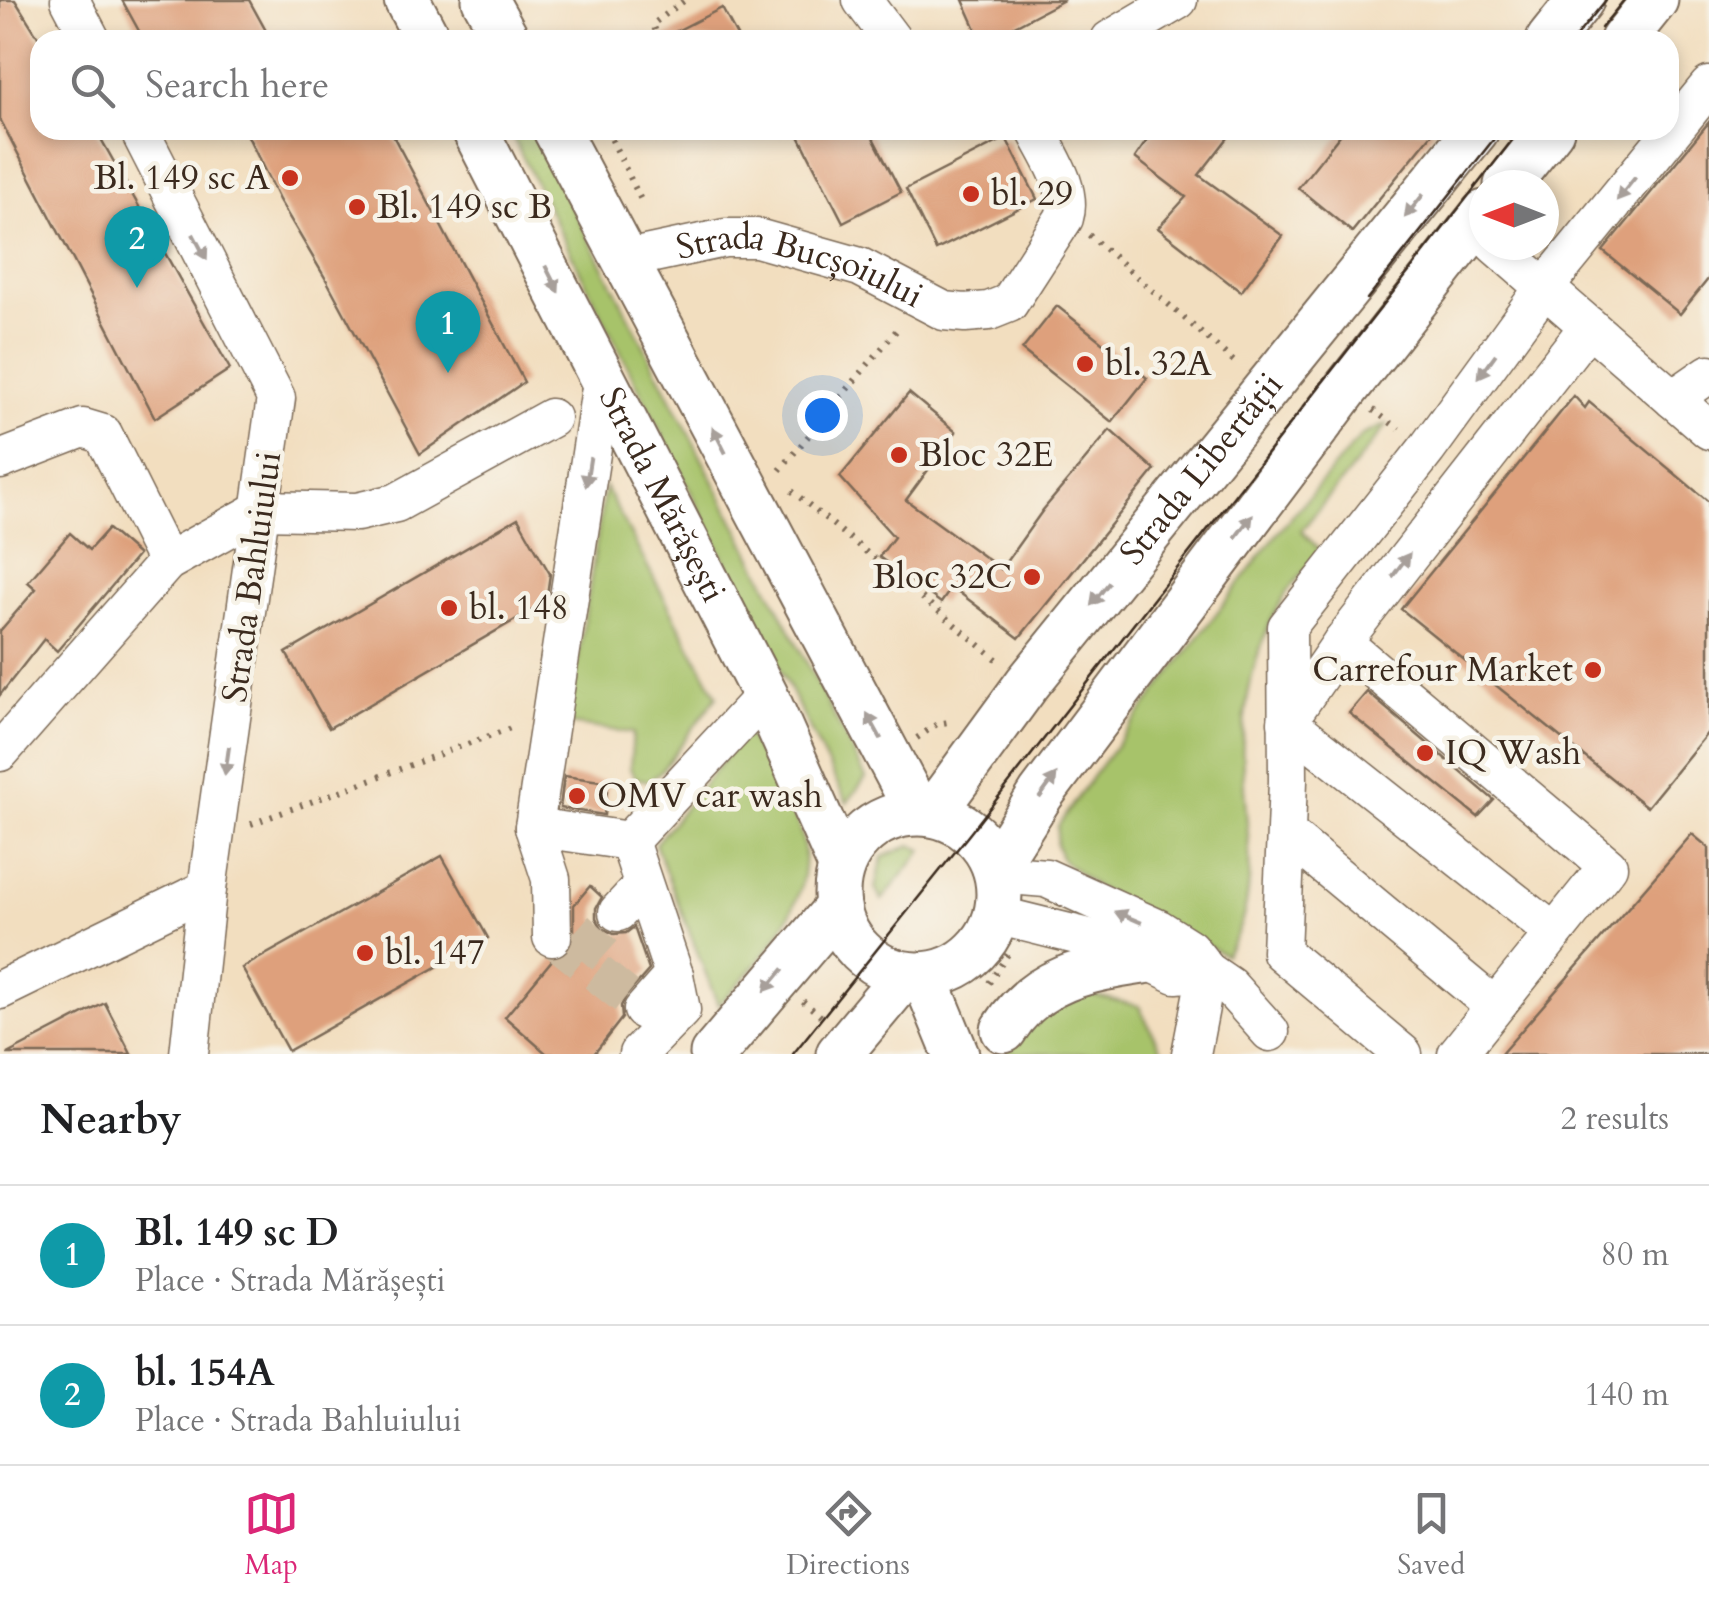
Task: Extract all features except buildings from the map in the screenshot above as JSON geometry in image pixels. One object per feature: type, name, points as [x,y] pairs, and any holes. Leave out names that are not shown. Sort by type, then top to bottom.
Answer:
[{"type":"main road","points":[[408,0],[423,30]]},
{"type":"main road","points":[[485,0],[501,30]]},
{"type":"main road","points":[[1556,30],[1581,0]]},
{"type":"main road","points":[[1631,30],[1655,0]]},
{"type":"main road","name":"Strada Mărășești","points":[[480,140],[765,694],[839,886]]},
{"type":"main road","points":[[561,140],[778,554],[925,813]]},
{"type":"main road","name":"Strada Libertății","points":[[925,813],[1468,140]]},
{"type":"main road","points":[[1519,170],[1543,140]]},
{"type":"main road","name":"Strada Libertății","points":[[996,885],[1041,794],[1345,390],[1469,247]]},
{"type":"main road","points":[[712,1054],[839,886],[854,844],[872,827],[894,816],[925,813],[947,818],[971,832],[996,885],[991,930],[973,955],[957,966],[914,975],[886,970],[861,953],[843,927],[839,886]]},
{"type":"main road","points":[[973,955],[1008,1042]]},
{"type":"main road","points":[[1008,1042],[1024,1004],[1056,980],[1149,960]]},
{"type":"main road","points":[[839,1054],[914,975]]},
{"type":"main road","points":[[914,975],[956,1054]]},
{"type":"street","points":[[70,0],[86,30]]},
{"type":"street","points":[[862,0],[884,30]]},
{"type":"street","points":[[1127,30],[1178,0]]},
{"type":"street","points":[[1679,123],[1709,86]]},
{"type":"street","name":"Strada Bahluiului","points":[[143,140],[276,398],[207,889],[188,1054]]},
{"type":"street","points":[[1041,140],[1066,196],[1065,215]]},
{"type":"street","points":[[1403,1054],[1280,952],[1287,834],[1287,627],[1427,449],[1544,288],[1665,140]]},
{"type":"street","name":"Strada Bucșoiului","points":[[626,259],[726,238],[757,238],[860,266],[944,311],[989,311],[1009,303],[1065,215]]},
{"type":"street","points":[[1515,260],[1709,430]]},
{"type":"street","points":[[1287,722],[1342,642],[1589,326]]},
{"type":"street","points":[[1673,399],[1709,374]]},
{"type":"street","points":[[552,937],[550,879],[534,827],[603,376]]},
{"type":"street","points":[[0,752],[168,562],[260,510],[356,512],[396,503],[551,418]]},
{"type":"street","points":[[0,460],[83,428],[103,434],[168,562]]},
{"type":"street","points":[[1342,642],[1608,866],[1456,1054]]},
{"type":"street","points":[[645,1024],[674,975],[630,898],[629,841],[765,694]]},
{"type":"street","points":[[1287,722],[1553,932]]},
{"type":"street","points":[[534,827],[629,841]]},
{"type":"street","points":[[1287,834],[1494,1006]]},
{"type":"street","points":[[996,885],[1046,878],[1159,929],[1189,948],[1270,1032]]},
{"type":"street","points":[[996,885],[1176,974],[1207,970]]},
{"type":"street","points":[[0,990],[207,889]]},
{"type":"street","points":[[1191,1054],[1207,970]]},
{"type":"path","points":[[655,30],[653,24],[685,0]]},
{"type":"path","points":[[1065,215],[1245,372]]},
{"type":"path","points":[[780,470],[922,299]]},
{"type":"path","points":[[791,491],[1027,684]]},
{"type":"path","points":[[217,836],[551,713]]},
{"type":"path","points":[[892,758],[947,720],[958,722],[980,744]]},
{"type":"green space","points":[[514,140],[538,140],[866,778],[847,803]]},
{"type":"green space","points":[[1388,424],[1301,531],[1322,552],[1287,592],[1256,662],[1243,738],[1249,877],[1238,930],[1225,955],[1098,888],[1062,860],[1056,844],[1058,826],[1276,535],[1362,435]]},
{"type":"green space","points":[[605,487],[717,696],[662,770],[648,781],[636,778],[630,769],[633,733],[568,724]]},
{"type":"green space","points":[[746,732],[796,819],[804,849],[804,871],[799,893],[778,934],[718,1005],[655,844]]},
{"type":"green space","points":[[911,845],[923,850],[882,900],[875,888],[883,857]]},
{"type":"green space","points":[[1067,989],[1139,1006],[1163,1054],[1006,1054],[1005,1049]]},
{"type":"tunnel","points":[[578,957],[618,912]]},
{"type":"tunnel","points":[[552,937],[636,1004]]},
{"type":"tram line","points":[[1581,30],[1606,0]]},
{"type":"tram line","points":[[1601,28],[1624,0]]},
{"type":"tram line","points":[[1367,299],[1493,140]]},
{"type":"tram line","points":[[793,1054],[1512,140]]},
{"type":"place","name":"Bl. 149 sc A","points":[[290,178]]},
{"type":"place","name":"bl. 29","points":[[971,194]]},
{"type":"place","name":"Bl. 149 sc B","points":[[357,207]]},
{"type":"place","name":"bl. 154A","points":[[137,288]]},
{"type":"place","name":"bl. 32A","points":[[1085,364]]},
{"type":"place","name":"Bl. 149 sc D","points":[[448,373]]},
{"type":"place","name":"Bloc 32E","points":[[899,455]]},
{"type":"place","name":"Bloc 32C","points":[[1032,577]]},
{"type":"place","name":"bl. 148","points":[[449,608]]},
{"type":"place","name":"Carrefour Market","points":[[1593,670]]},
{"type":"place","name":"IQ Wash","points":[[1425,753]]},
{"type":"place","name":"OMV car wash","points":[[577,796]]},
{"type":"place","name":"bl. 147","points":[[365,953]]}]
